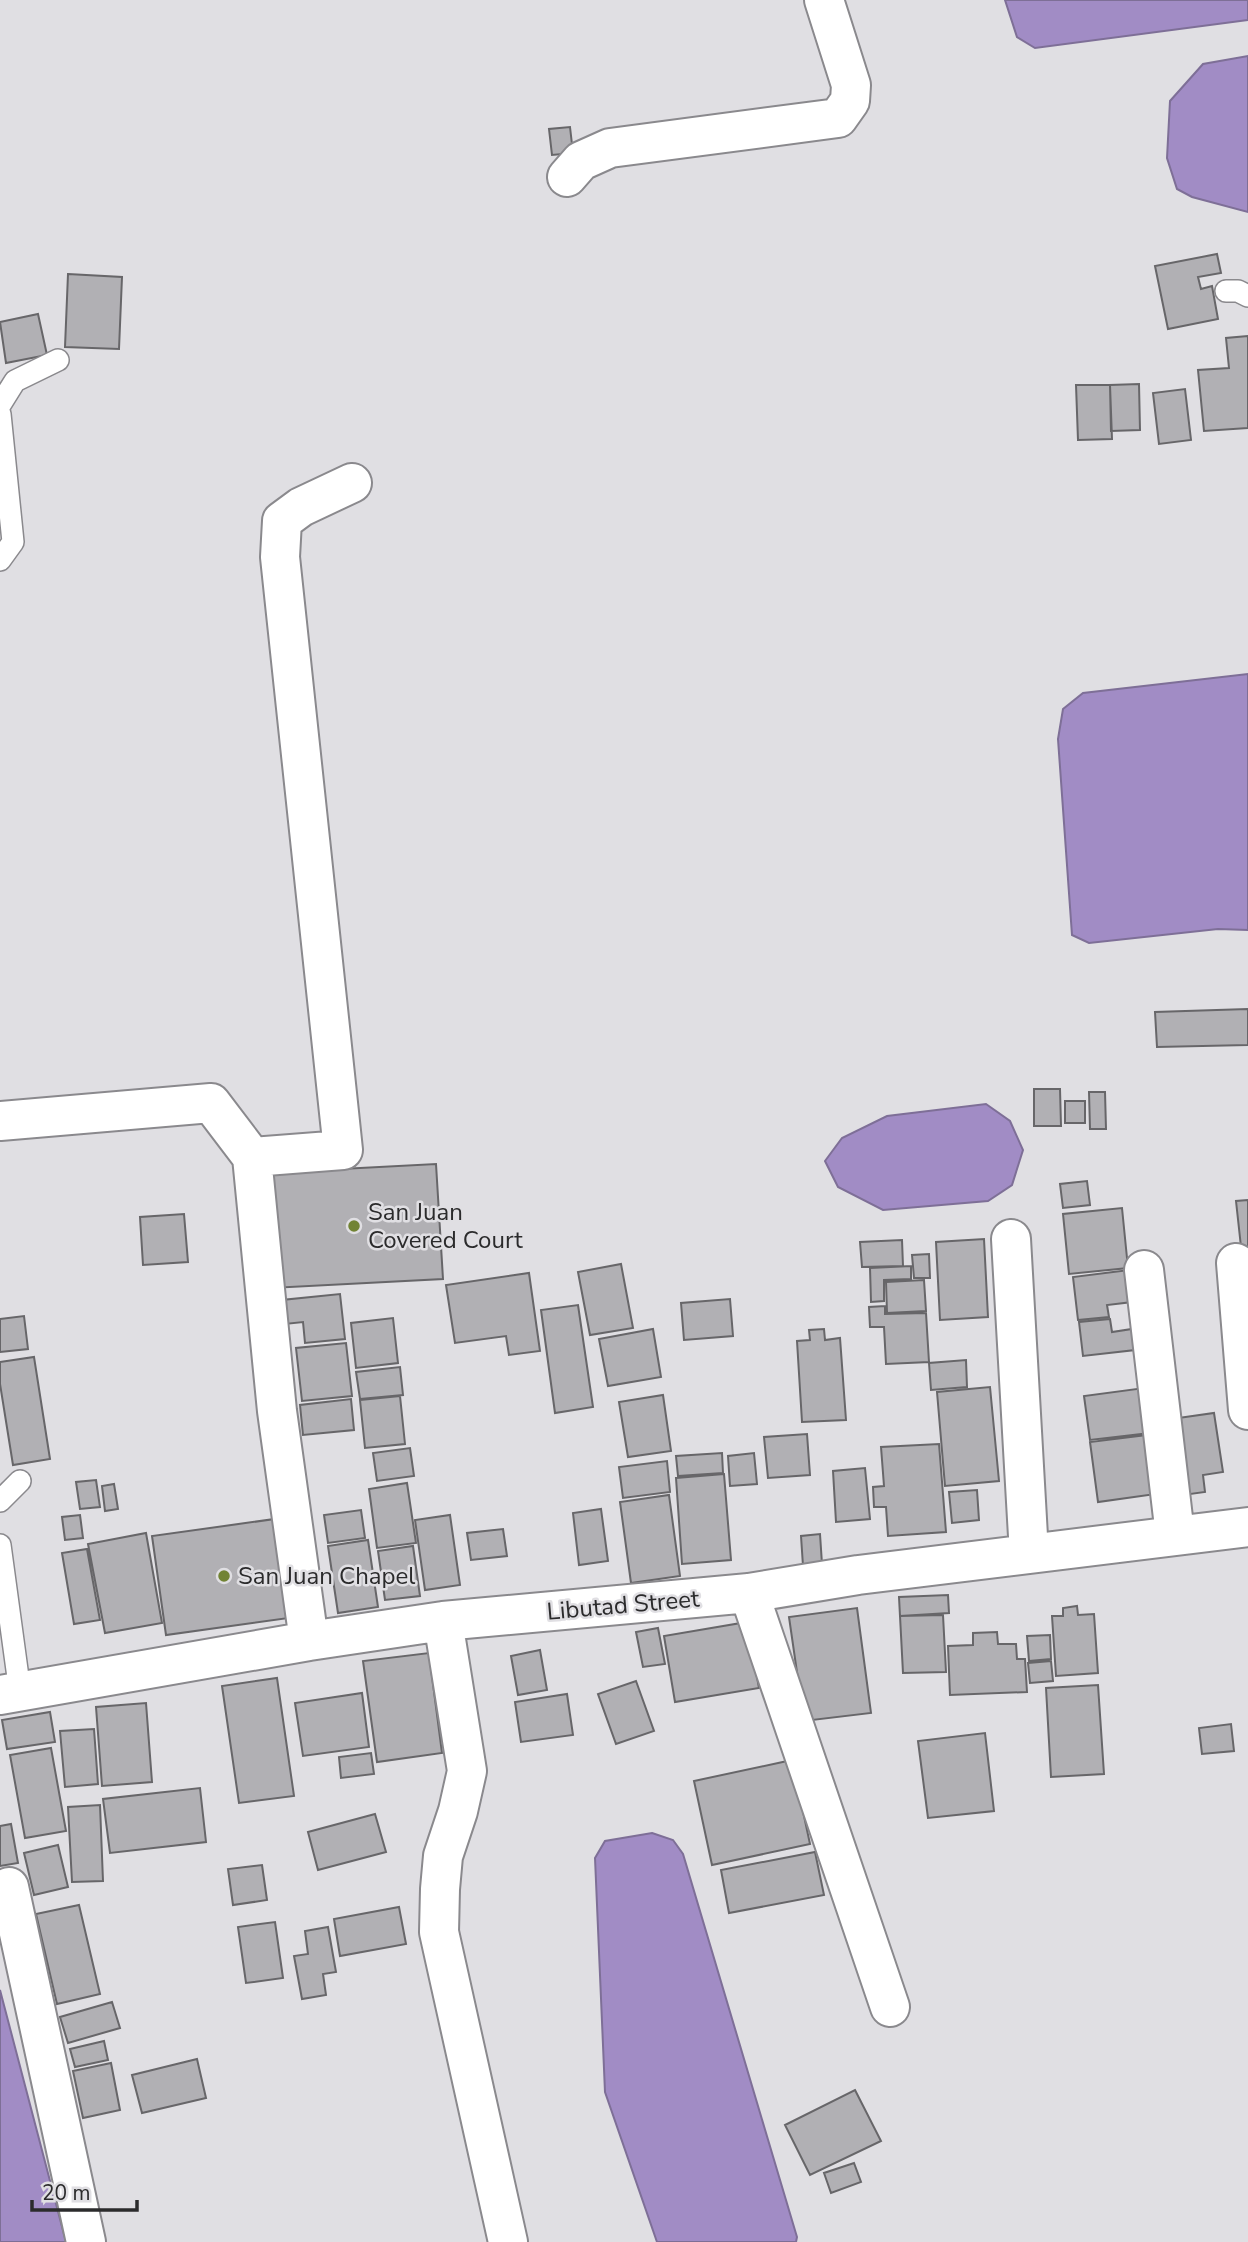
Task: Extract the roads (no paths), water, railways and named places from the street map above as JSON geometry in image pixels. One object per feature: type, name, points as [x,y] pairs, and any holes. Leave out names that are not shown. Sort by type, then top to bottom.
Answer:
[{"type":"street","points":[[567,177],[581,161],[610,148],[838,118],[850,102],[851,85],[824,0]]},
{"type":"street","points":[[252,1157],[343,1150],[281,557],[282,522],[301,507],[352,482]]},
{"type":"street","points":[[0,1121],[211,1103],[252,1157],[277,1411],[309,1642]]},
{"type":"street","points":[[1011,1239],[1028,1554]]},
{"type":"street","points":[[1236,1263],[1248,1410]]},
{"type":"street","points":[[1144,1270],[1175,1535]]},
{"type":"street","name":"Libutad Street","points":[[10,1693],[443,1622],[748,1593],[858,1576],[1248,1527]]},
{"type":"street","points":[[748,1593],[890,2007]]},
{"type":"street","points":[[443,1622],[467,1771],[458,1811],[443,1856],[439,1932],[508,2242]]},
{"type":"street","points":[[9,1887],[86,2242]]},
{"type":"lane","points":[[1226,291],[1238,291],[1248,296]]},
{"type":"lane","points":[[0,405],[15,381],[58,360]]},
{"type":"lane","points":[[0,414],[13,542],[0,560]]},
{"type":"lane","points":[[0,1500],[20,1481]]},
{"type":"lane","points":[[0,1545],[10,1693]]},
{"type":"place","name":"San Juan Covered Court","points":[[354,1226]]},
{"type":"place","name":"San Juan Chapel","points":[[224,1576]]}]
